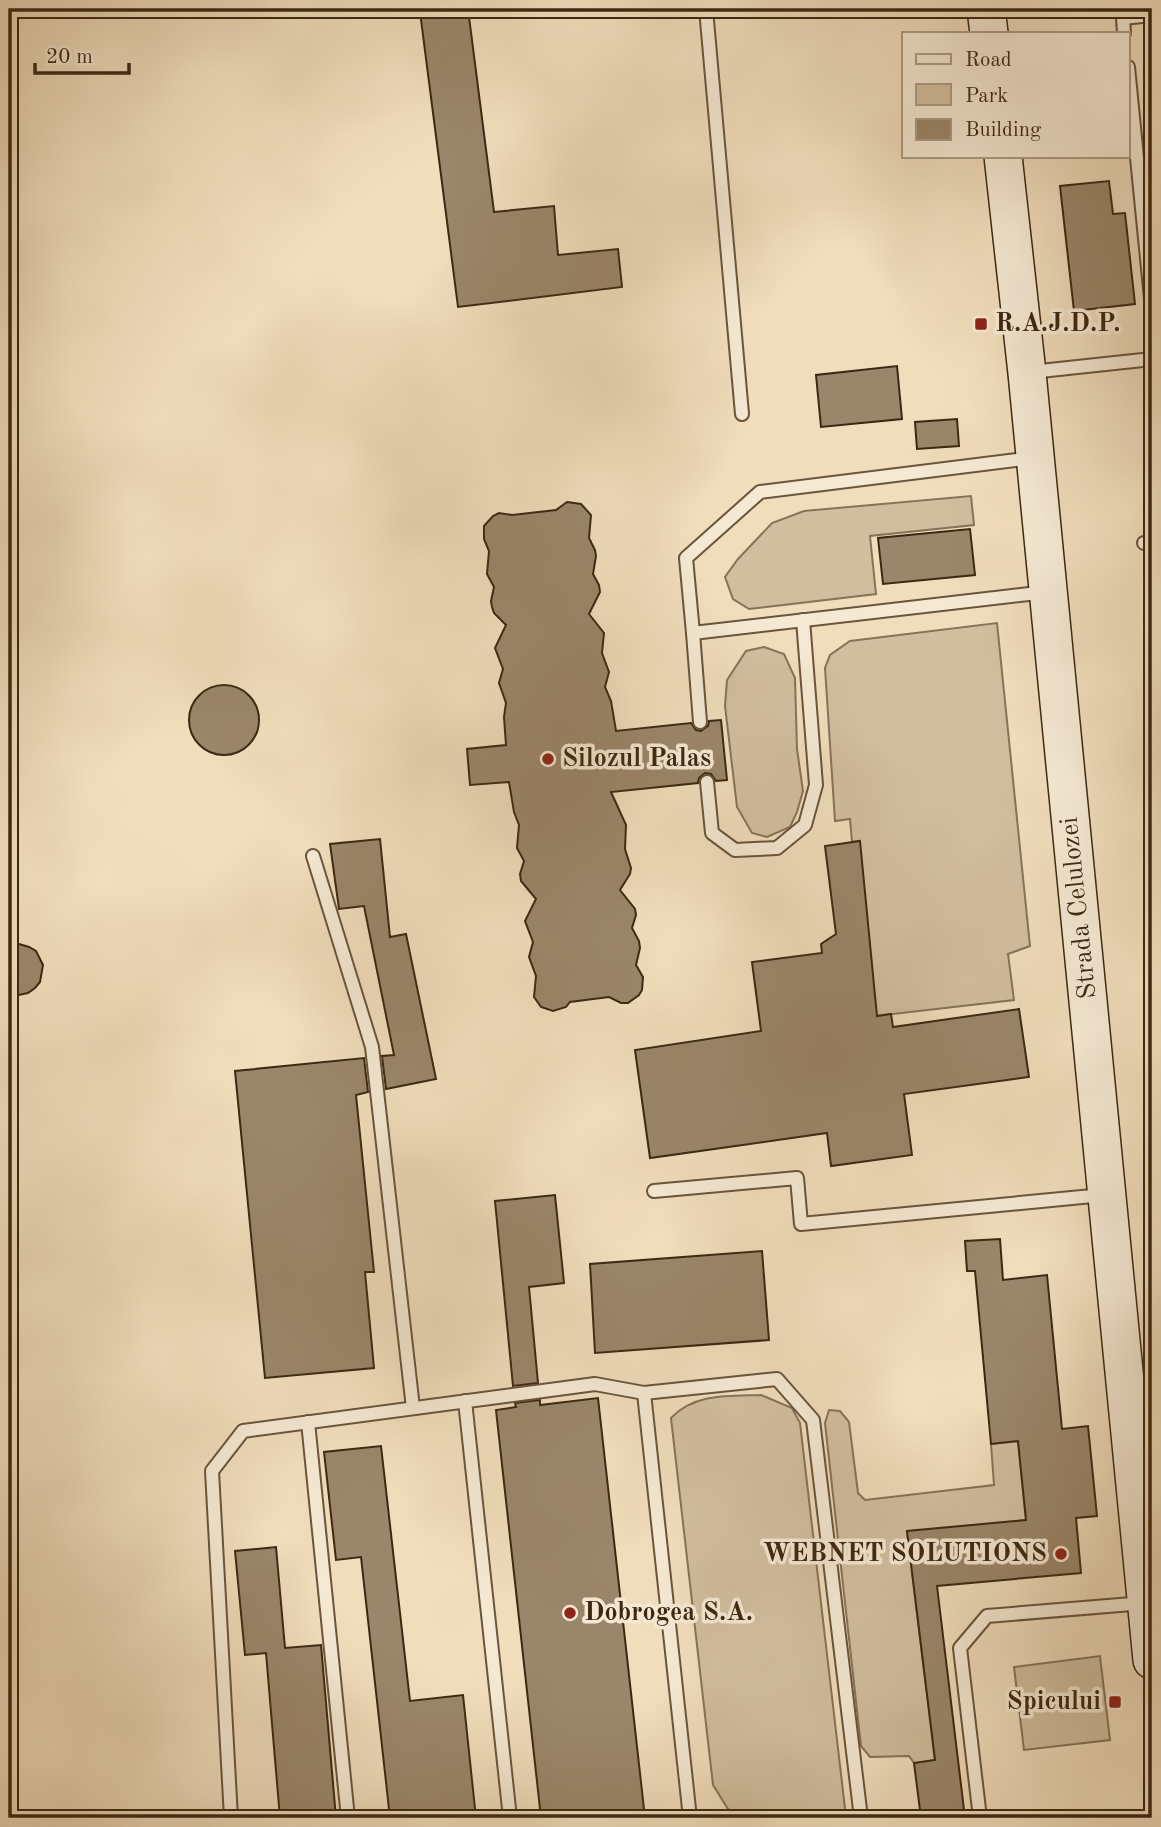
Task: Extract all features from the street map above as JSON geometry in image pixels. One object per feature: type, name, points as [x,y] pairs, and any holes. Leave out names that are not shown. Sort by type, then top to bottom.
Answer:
[{"type":"street","points":[[986,9],[989,32]]},
{"type":"street","name":"Strada Celulozei","points":[[1003,158],[1027,373],[1107,1195],[1144,1494],[1146,1602],[1152,1660]]},
{"type":"lane","points":[[706,9],[742,414]]},
{"type":"lane","points":[[1124,32],[1123,18],[1152,15]]},
{"type":"lane","points":[[1130,87],[1152,309]]},
{"type":"lane","points":[[1027,373],[1152,359]]},
{"type":"lane","points":[[701,722],[686,558],[760,492],[1035,458]]},
{"type":"lane","points":[[692,633],[1048,591]]},
{"type":"lane","points":[[707,782],[712,833],[735,850],[777,848],[805,825],[816,785],[803,620]]},
{"type":"lane","points":[[313,856],[372,1047],[413,1408]]},
{"type":"lane","points":[[654,1191],[797,1178],[801,1224],[1107,1195]]},
{"type":"lane","points":[[232,1818],[212,1471],[243,1431],[595,1384],[644,1394],[777,1379],[813,1420],[861,1818]]},
{"type":"lane","points":[[644,1394],[690,1818]]},
{"type":"lane","points":[[465,1401],[510,1818]]},
{"type":"lane","points":[[308,1422],[348,1818]]},
{"type":"lane","points":[[980,1818],[960,1648],[987,1616],[1146,1602]]},
{"type":"green space","points":[[971,496],[974,525],[870,536],[876,594],[749,609],[733,599],[725,577],[772,523],[804,511]]},
{"type":"green space","points":[[997,623],[1030,946],[1008,954],[1014,1000],[876,1016],[859,841],[852,842],[850,819],[835,821],[825,668],[830,655],[850,641]]},
{"type":"green space","points":[[764,647],[784,654],[795,678],[797,749],[803,791],[790,827],[767,837],[752,833],[737,807],[725,706],[727,680],[746,651]]},
{"type":"green space","points":[[761,1395],[792,1408],[800,1423],[846,1817],[741,1818],[728,1809],[713,1785],[671,1418],[691,1404],[713,1397]]},
{"type":"green space","points":[[829,1410],[840,1411],[849,1422],[858,1493],[865,1500],[994,1485],[991,1444],[1018,1441],[1026,1520],[907,1532],[935,1760],[914,1763],[909,1756],[870,1757],[861,1746],[825,1423]]},
{"type":"green space","points":[[1100,1656],[1110,1740],[1024,1750],[1014,1667]]},
{"type":"building","points":[[468,9],[494,212],[554,206],[558,255],[618,249],[622,287],[458,307],[420,12]]},
{"type":"building","points":[[1109,181],[1113,214],[1125,213],[1135,304],[1074,311],[1060,186]]},
{"type":"building","points":[[897,366],[902,419],[821,427],[816,375]]},
{"type":"building","points":[[957,419],[959,446],[917,449],[915,422]]},
{"type":"building","name":"Silozul Palas","points":[[567,502],[581,504],[591,515],[589,538],[596,556],[593,574],[600,592],[589,614],[604,633],[602,653],[609,672],[605,687],[611,701],[616,731],[691,723],[696,730],[701,731],[708,726],[709,721],[721,720],[727,780],[716,781],[711,774],[705,773],[698,783],[611,792],[626,825],[625,849],[631,868],[620,890],[635,909],[632,928],[639,941],[636,965],[643,977],[642,990],[628,1003],[621,1003],[609,997],[570,1002],[566,1007],[553,1011],[541,1007],[534,997],[536,976],[529,957],[533,942],[525,921],[536,899],[521,881],[524,861],[517,848],[519,825],[509,782],[470,785],[467,749],[506,745],[506,703],[499,683],[503,669],[495,648],[506,625],[494,613],[492,607],[494,587],[487,574],[489,551],[484,539],[484,526],[499,513],[512,515],[556,510]]},
{"type":"building","points":[[970,529],[975,575],[883,584],[878,538]]},
{"type":"building","points":[[224,685],[243,691],[253,701],[259,720],[253,739],[243,749],[224,755],[205,749],[195,739],[189,720],[195,701],[205,691]]},
{"type":"building","points":[[380,839],[390,937],[406,934],[436,1079],[386,1089],[382,1056],[394,1055],[364,906],[339,909],[330,844]]},
{"type":"building","points":[[860,841],[877,1016],[891,1014],[893,1027],[1019,1009],[1029,1077],[904,1094],[912,1155],[831,1166],[827,1133],[650,1158],[635,1050],[761,1031],[752,962],[822,953],[821,944],[836,934],[825,846]]},
{"type":"building","points":[[9,941],[36,951],[43,965],[40,982],[35,988],[28,993],[9,997]]},
{"type":"building","points":[[364,1058],[368,1092],[356,1095],[374,1272],[365,1272],[374,1368],[265,1378],[235,1071]]},
{"type":"building","points":[[555,1195],[564,1283],[529,1287],[538,1383],[513,1386],[495,1201]]},
{"type":"building","points":[[1000,1239],[1003,1280],[1047,1275],[1062,1429],[1088,1426],[1097,1516],[1076,1518],[1081,1573],[937,1586],[965,1818],[921,1818],[914,1763],[935,1760],[907,1531],[1026,1520],[1018,1441],[991,1444],[975,1271],[967,1271],[965,1241]]},
{"type":"building","points":[[762,1251],[769,1340],[595,1353],[590,1264]]},
{"type":"building","name":"Dobrogea S.A.","points":[[598,1398],[645,1818],[541,1818],[496,1410],[516,1407],[515,1403],[540,1400],[540,1405]]},
{"type":"building","points":[[381,1446],[410,1701],[463,1695],[476,1818],[390,1818],[361,1557],[336,1560],[324,1452]]},
{"type":"building","points":[[276,1547],[285,1648],[321,1645],[336,1818],[280,1818],[266,1653],[245,1655],[235,1551]]},
{"type":"place","name":"R.A.J.D.P.","points":[[981,324]]},
{"type":"place","name":"Silozul Palas","points":[[548,759]]},
{"type":"place","name":"WEBNET SOLUTIONS","points":[[1061,1554]]},
{"type":"place","name":"Dobrogea S.A.","points":[[570,1613]]},
{"type":"place","name":"Spicului","points":[[1115,1702]]}]
